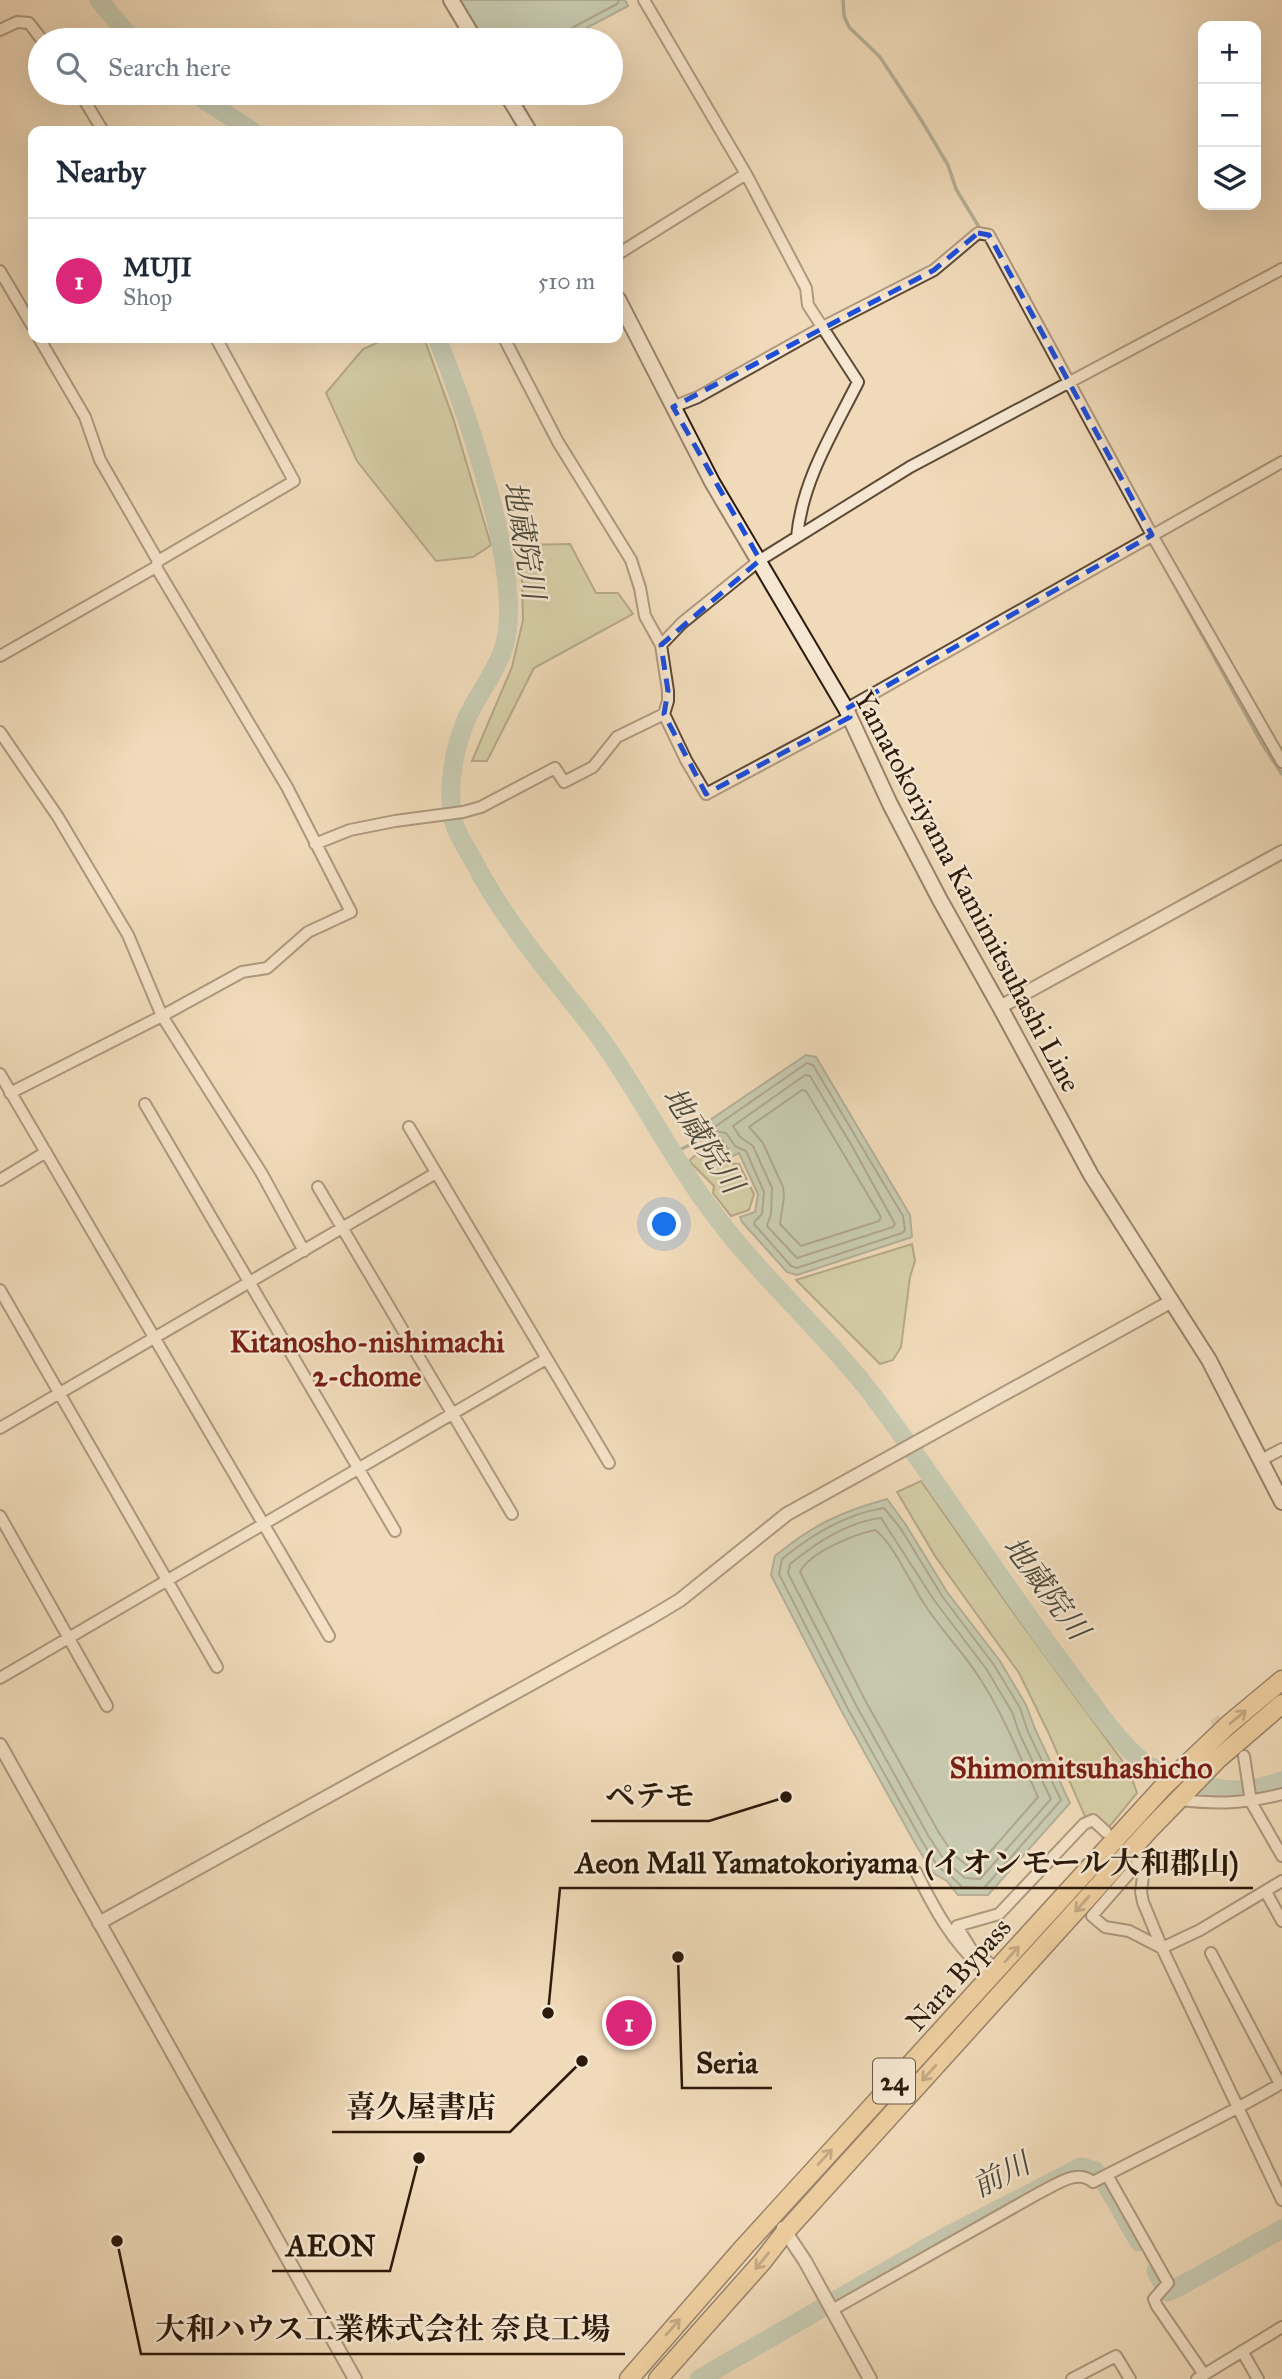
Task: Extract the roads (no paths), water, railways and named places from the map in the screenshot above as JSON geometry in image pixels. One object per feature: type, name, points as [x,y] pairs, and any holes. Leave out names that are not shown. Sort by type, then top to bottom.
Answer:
[{"type":"highway","name":"Nara Bypass","points":[[629,2379],[772,2217],[1163,1787],[1282,1680]]},
{"type":"highway","name":"Nara Bypass","points":[[658,2379],[762,2262],[786,2231],[1129,1861],[1181,1797],[1218,1759],[1282,1704]]},
{"type":"main road","points":[[451,0],[468,28]]},
{"type":"main road","points":[[513,105],[526,126]]},
{"type":"main road","name":"Yamatokoriyama Kamimitsuhashi Line","points":[[623,309],[712,482],[848,713],[914,852],[1091,1174],[1209,1360],[1282,1502]]},
{"type":"street","points":[[644,0],[746,174],[806,288],[808,305],[858,382],[806,489],[799,514],[797,537]]},
{"type":"street","points":[[0,30],[17,22],[29,23],[33,28]]},
{"type":"street","points":[[87,105],[100,126]]},
{"type":"street","points":[[623,251],[746,174]]},
{"type":"street","points":[[673,407],[698,397],[821,328],[934,270],[984,234],[1070,382],[1149,536],[1282,762]]},
{"type":"street","points":[[661,645],[682,623],[760,560],[911,467],[1282,269]]},
{"type":"street","points":[[1,275],[28,319]]},
{"type":"street","points":[[10,1093],[242,972],[267,968],[309,932],[351,912],[287,787],[157,564],[100,460],[85,417],[42,343]]},
{"type":"street","points":[[0,656],[294,481],[219,343]]},
{"type":"street","points":[[507,343],[558,442],[631,560],[645,616],[661,645],[668,691],[664,714],[706,794],[1282,461]]},
{"type":"street","points":[[315,844],[350,830],[481,807],[555,768],[564,782],[593,767],[617,737],[664,714]]},
{"type":"street","points":[[0,732],[58,817],[128,935],[162,1016],[262,1174],[304,1251]]},
{"type":"street","points":[[1000,1007],[1282,852]]},
{"type":"street","points":[[0,1074],[329,1636]]},
{"type":"street","points":[[145,1104],[395,1531]]},
{"type":"street","points":[[409,1127],[609,1463]]},
{"type":"street","points":[[0,1180],[46,1152]]},
{"type":"street","points":[[0,1429],[436,1173]]},
{"type":"street","points":[[318,1187],[512,1514]]},
{"type":"street","points":[[0,1290],[217,1667]]},
{"type":"street","points":[[99,1923],[650,1618],[680,1600],[788,1514],[1172,1301]]},
{"type":"street","points":[[0,1678],[546,1359]]},
{"type":"street","points":[[1261,1460],[1282,1449]]},
{"type":"street","points":[[0,1516],[107,1706]]},
{"type":"street","points":[[0,1745],[355,2379]]},
{"type":"street","points":[[1244,1756],[1251,1799],[1282,1856]]},
{"type":"street","points":[[1181,1797],[1228,1804],[1282,1794]]},
{"type":"street","points":[[916,1872],[935,1909],[963,1952],[982,1968],[988,1962],[971,1950],[957,1926],[999,1914],[1084,1824],[1093,1820],[1106,1832]]},
{"type":"street","points":[[1129,1861],[1132,1870],[1092,1916],[1105,1927],[1129,1931],[1162,1948]]},
{"type":"street","points":[[1129,1861],[1144,1868],[1141,1892],[1143,1902],[1162,1948],[1282,2200]]},
{"type":"street","points":[[1162,1948],[1200,1930],[1282,1881]]},
{"type":"street","points":[[1266,1892],[1282,1921]]},
{"type":"street","points":[[829,2305],[1074,2176],[1086,2176],[1093,2182],[1239,2109],[1281,2083],[1211,1953]]},
{"type":"street","points":[[1107,2175],[1168,2283],[1154,2299],[1200,2376],[1282,2327]]},
{"type":"street","points":[[772,2217],[786,2231],[870,2379]]},
{"type":"street","points":[[1242,2351],[1258,2379]]},
{"type":"street","points":[[1072,2379],[1116,2356],[1130,2379]]},
{"type":"water","points":[[459,0],[625,0],[628,6],[587,28],[476,28]]},
{"type":"water","points":[[806,1055],[816,1057],[910,1215],[912,1237],[797,1275],[787,1272],[742,1222],[740,1217],[755,1212],[758,1194],[739,1153],[733,1156],[721,1138],[710,1142],[704,1138],[704,1124]]},
{"type":"water","points":[[887,1499],[947,1592],[1000,1661],[1026,1705],[1070,1803],[988,1895],[958,1895],[947,1881],[933,1873],[842,1712],[771,1575],[775,1556],[802,1536],[841,1515]]},
{"type":"waterway","name":"地蔵院川","points":[[99,0],[122,28]]},
{"type":"waterway","points":[[843,0],[844,16],[849,27],[880,57],[920,118],[948,165],[956,189],[982,232]]},
{"type":"waterway","name":"地蔵院川","points":[[212,105],[244,126]]},
{"type":"waterway","name":"地蔵院川","points":[[439,343],[489,492],[506,578],[508,616],[504,647],[466,720],[458,743],[451,782],[454,825],[486,883],[514,927],[610,1052],[679,1164],[709,1207],[748,1255],[871,1393],[1037,1629],[1121,1741],[1151,1767],[1202,1785],[1243,1790],[1282,1781]]},
{"type":"waterway","points":[[1160,559],[1261,742],[1282,774]]},
{"type":"waterway","points":[[673,1153],[704,1138]]},
{"type":"waterway","name":"前川","points":[[699,2379],[947,2236],[1081,2167],[1095,2171],[1104,2181],[1139,2242]]},
{"type":"waterway","name":"前川","points":[[1156,2271],[1167,2292],[1282,2229]]},
{"type":"tunnel","points":[[1214,1718],[1238,1748]]},
{"type":"place","name":"ペテモ","points":[[786,1797]]},
{"type":"place","name":"Seria","points":[[678,1957]]},
{"type":"place","name":"Aeon Mall Yamatokoriyama (イオンモール大和郡山)","points":[[548,2013]]},
{"type":"place","name":"MUJI","points":[[629,2023]]},
{"type":"place","name":"喜久屋書店","points":[[582,2061]]},
{"type":"place","name":"AEON","points":[[419,2158]]},
{"type":"place","name":"大和ハウス工業株式会社 奈良工場","points":[[117,2241]]},
{"type":"district","name":"Kitanosho-nishimachi 2-chome","points":[[367,1359]]},
{"type":"district","name":"Shimomitsuhashicho","points":[[1081,1768]]}]
